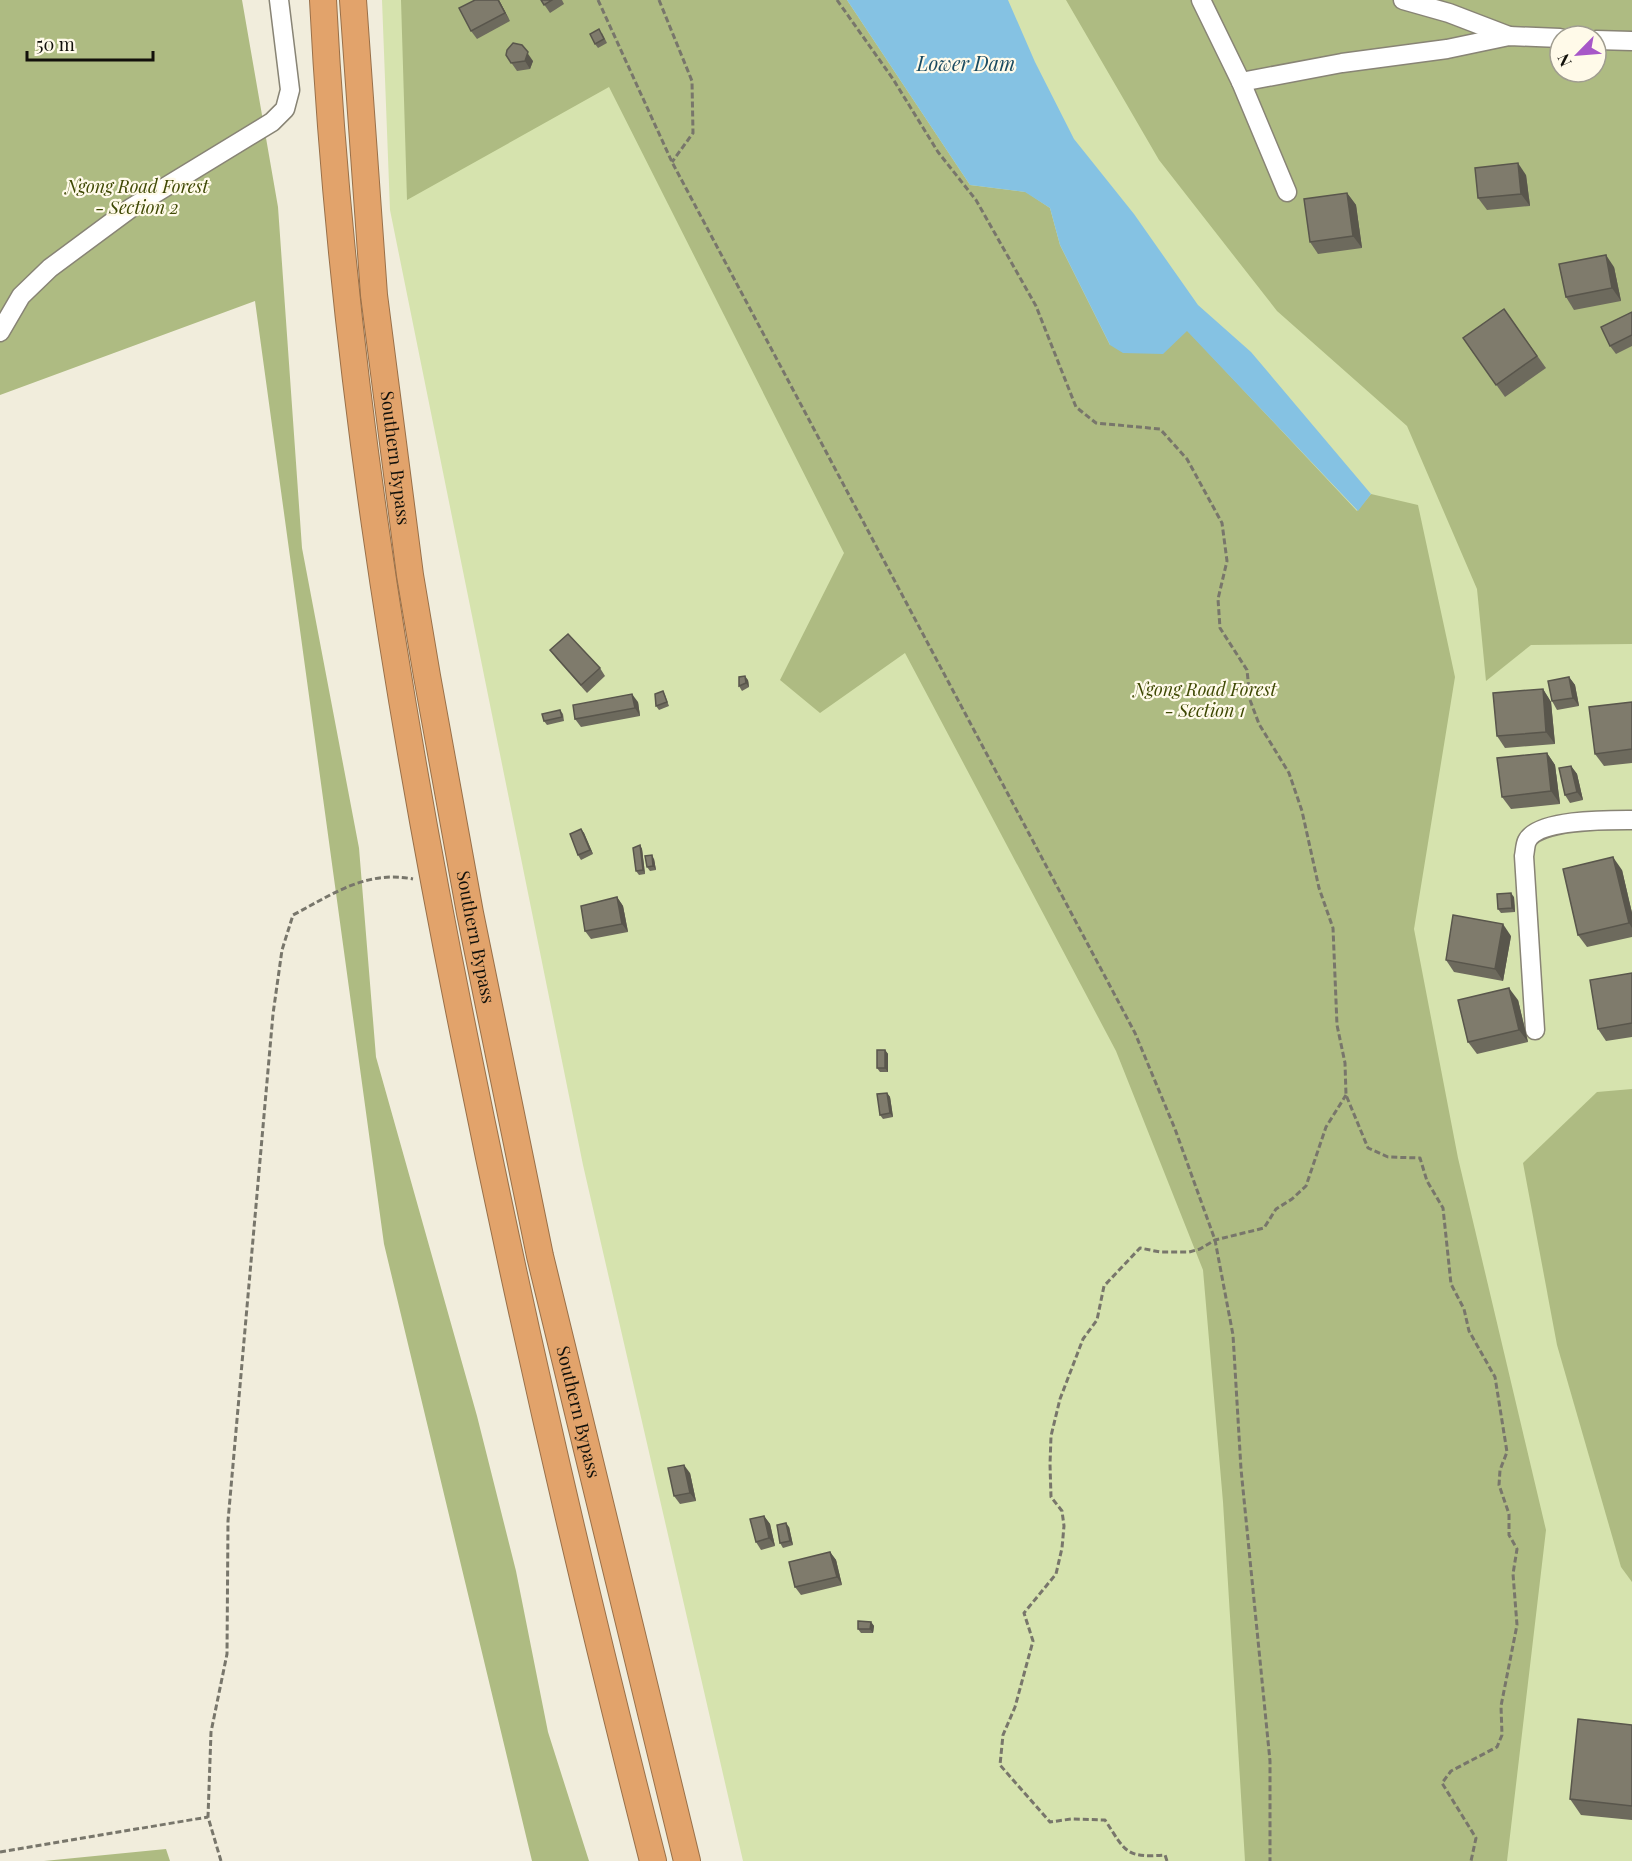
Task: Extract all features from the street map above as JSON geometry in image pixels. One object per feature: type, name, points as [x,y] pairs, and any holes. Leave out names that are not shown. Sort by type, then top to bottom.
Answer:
[{"type":"highway","name":"Southern Bypass","points":[[323,0],[336,196],[361,438],[394,665],[433,882],[507,1253],[653,1861]]},
{"type":"highway","name":"Southern Bypass","points":[[353,0],[374,295],[410,575],[433,710],[540,1256],[687,1861]]},
{"type":"street","points":[[0,332],[21,296],[50,268],[131,208],[272,122],[285,109],[290,90],[279,0]]},
{"type":"street","points":[[1201,0],[1241,82],[1287,192]]},
{"type":"street","points":[[1403,0],[1449,13],[1509,36]]},
{"type":"street","points":[[1241,82],[1342,63],[1447,49],[1509,36],[1548,38]]},
{"type":"street","points":[[1608,40],[1632,41]]},
{"type":"street","points":[[1535,1030],[1524,856],[1527,840],[1536,832],[1554,826],[1593,820],[1632,819]]},
{"type":"path","points":[[598,0],[672,162],[1136,1032],[1175,1128],[1215,1240],[1233,1335],[1241,1469],[1270,1761],[1270,1861]]},
{"type":"path","points":[[659,0],[692,81],[693,133],[672,162]]},
{"type":"path","points":[[837,0],[938,152],[976,200],[1036,306],[1076,407],[1096,423],[1160,429],[1187,459],[1222,523],[1227,561],[1218,599],[1220,628],[1247,670],[1250,700],[1259,724],[1289,773],[1305,822],[1319,888],[1334,928],[1336,1015],[1345,1063],[1346,1095],[1368,1148],[1388,1157],[1420,1158],[1427,1181],[1443,1208],[1451,1284],[1464,1309],[1469,1331],[1495,1377],[1507,1452],[1500,1470],[1498,1485],[1509,1514],[1509,1535],[1517,1550],[1514,1574],[1517,1625],[1501,1706],[1502,1734],[1497,1747],[1451,1772],[1442,1783],[1476,1838],[1471,1861]]},
{"type":"path","points":[[220,1861],[208,1817],[211,1732],[227,1654],[228,1521],[252,1268],[262,1131],[282,950],[293,915],[355,881],[397,876],[433,882]]},
{"type":"path","points":[[1167,1861],[1165,1855],[1138,1857],[1122,1847],[1105,1820],[1071,1819],[1050,1822],[1000,1766],[1003,1735],[1015,1707],[1033,1641],[1024,1613],[1056,1575],[1062,1548],[1064,1526],[1062,1511],[1051,1497],[1051,1436],[1072,1363],[1083,1339],[1097,1320],[1104,1286],[1140,1248],[1160,1252],[1189,1252],[1200,1249],[1215,1240],[1264,1228],[1276,1209],[1292,1200],[1306,1186],[1326,1127],[1346,1095]]},
{"type":"path","points":[[0,1852],[208,1817]]},
{"type":"green space","name":"Ngong Road Forest - Section 2","points":[[0,0],[242,0],[278,207],[302,548],[359,848],[376,1057],[477,1416],[516,1571],[548,1732],[589,1861],[532,1861],[384,1244],[255,301],[0,395]]},
{"type":"green space","points":[[382,0],[1632,0],[1632,1861],[743,1861],[583,1165],[390,210]]},
{"type":"green space","name":"Ngong Road Forest - Section 1","points":[[401,0],[847,0],[970,185],[1026,192],[1050,208],[1060,245],[1110,345],[1187,330],[1357,511],[1371,494],[1418,505],[1455,677],[1414,929],[1458,1158],[1546,1530],[1507,1861],[1245,1861],[1223,1502],[1203,1270],[1116,1051],[905,653],[820,713],[780,680],[844,553],[609,87],[407,200]]},
{"type":"green space","points":[[1066,0],[1632,0],[1632,644],[1531,645],[1486,681],[1477,589],[1407,426],[1277,311],[1159,160]]},
{"type":"green space","points":[[1632,1089],[1632,1582],[1621,1567],[1557,1345],[1523,1163],[1597,1092]]},
{"type":"green space","points":[[166,1849],[170,1861],[44,1861]]},
{"type":"water","name":"Lower Dam","points":[[847,0],[1008,0],[1035,62],[1074,139],[1134,214],[1198,305],[1251,352],[1371,494],[1358,511],[1187,331],[1163,354],[1123,353],[1110,345],[1060,245],[1050,208],[1025,192],[970,185]]},
{"type":"building","points":[[475,0],[498,0],[505,13],[471,31],[459,8]]},
{"type":"building","points":[[541,0],[552,0],[544,5]]},
{"type":"building","points":[[599,29],[604,39],[595,44],[590,34]]},
{"type":"building","points":[[513,43],[522,45],[528,52],[525,61],[511,63],[506,55]]},
{"type":"building","points":[[1518,163],[1521,194],[1478,198],[1475,168]]},
{"type":"building","points":[[1347,193],[1353,236],[1310,242],[1304,199]]},
{"type":"building","points":[[1606,255],[1612,288],[1566,297],[1559,264]]},
{"type":"building","points":[[1504,309],[1537,356],[1496,385],[1463,338]]},
{"type":"building","points":[[1632,312],[1632,335],[1610,346],[1601,327]]},
{"type":"building","points":[[568,634],[600,668],[581,685],[550,650]]},
{"type":"building","points":[[745,676],[746,683],[739,686],[739,677]]},
{"type":"building","points":[[1569,677],[1573,698],[1552,701],[1548,681]]},
{"type":"building","points":[[1543,689],[1546,732],[1497,736],[1493,693]]},
{"type":"building","points":[[663,691],[667,702],[656,706],[655,694]]},
{"type":"building","points":[[632,694],[635,708],[575,719],[573,705]]},
{"type":"building","points":[[1632,702],[1632,749],[1595,754],[1589,707]]},
{"type":"building","points":[[560,710],[562,717],[544,721],[542,714]]},
{"type":"building","points":[[1547,753],[1551,791],[1502,797],[1497,758]]},
{"type":"building","points":[[1571,766],[1577,792],[1565,795],[1559,768]]},
{"type":"building","points":[[581,829],[590,850],[578,855],[570,834]]},
{"type":"building","points":[[640,845],[643,870],[636,871],[633,848]]},
{"type":"building","points":[[652,855],[653,866],[647,867],[645,856]]},
{"type":"building","points":[[1613,857],[1629,923],[1578,935],[1563,869]]},
{"type":"building","points":[[1511,893],[1512,908],[1498,909],[1497,894]]},
{"type":"building","points":[[617,897],[622,924],[585,931],[581,906]]},
{"type":"building","points":[[1453,915],[1503,924],[1495,969],[1446,960]]},
{"type":"building","points":[[1632,973],[1632,1023],[1598,1029],[1590,980]]},
{"type":"building","points":[[1509,988],[1519,1030],[1468,1042],[1458,1000]]},
{"type":"building","points":[[877,1050],[885,1050],[885,1068],[877,1068]]},
{"type":"building","points":[[887,1093],[890,1113],[880,1115],[877,1094]]},
{"type":"building","points":[[684,1465],[690,1493],[674,1496],[668,1468]]},
{"type":"building","points":[[764,1516],[769,1538],[756,1542],[750,1519]]},
{"type":"building","points":[[786,1523],[790,1541],[780,1543],[777,1525]]},
{"type":"building","points":[[830,1552],[837,1577],[795,1587],[789,1562]]},
{"type":"building","points":[[858,1621],[871,1622],[870,1629],[858,1629]]},
{"type":"building","points":[[1578,1719],[1632,1725],[1632,1806],[1570,1799]]}]
